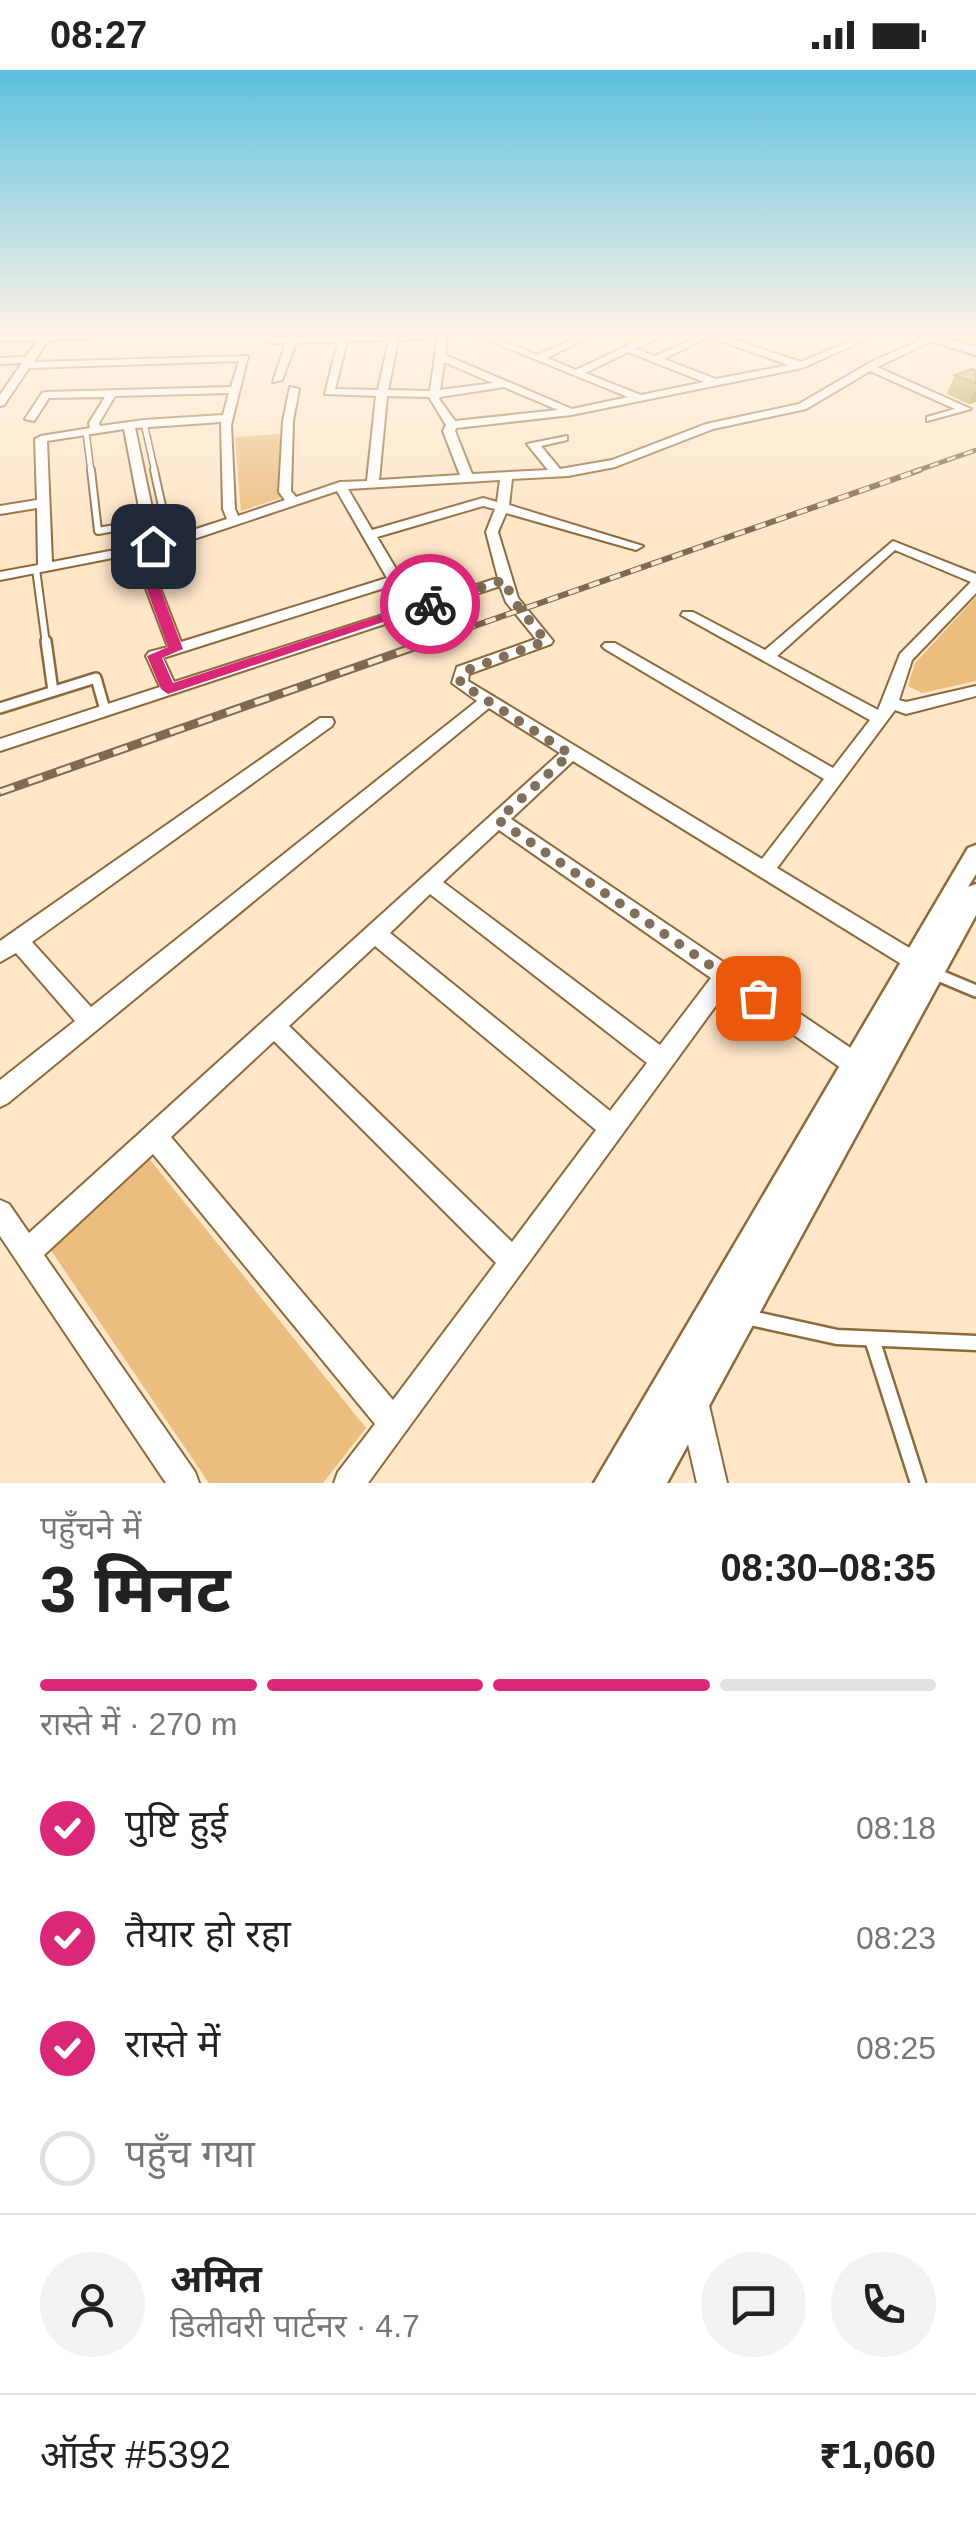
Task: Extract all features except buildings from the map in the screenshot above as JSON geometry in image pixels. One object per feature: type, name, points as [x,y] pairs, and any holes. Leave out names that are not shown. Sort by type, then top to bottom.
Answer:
[{"type":"street","points":[[30,419],[41,402]]},
{"type":"street","points":[[91,431],[107,402]]},
{"type":"street","points":[[232,402],[227,418],[228,510],[234,522]]},
{"type":"street","points":[[291,402],[285,492],[292,500]]},
{"type":"street","points":[[373,482],[381,402]]},
{"type":"street","points":[[436,402],[452,426]]},
{"type":"street","points":[[547,402],[571,412]]},
{"type":"street","points":[[452,426],[622,402]]},
{"type":"street","points":[[0,576],[170,542],[340,486],[556,472],[615,462],[710,426],[810,402]]},
{"type":"street","points":[[932,419],[970,408]]},
{"type":"street","points":[[40,568],[40,440],[144,423],[227,418]]},
{"type":"street","points":[[129,425],[148,522],[146,547],[176,649]]},
{"type":"street","points":[[452,426],[449,431],[467,477]]},
{"type":"street","points":[[556,472],[532,444],[563,438]]},
{"type":"street","points":[[507,475],[502,509],[492,532],[512,599],[546,641],[462,672],[460,683],[924,968]]},
{"type":"street","points":[[340,486],[395,580]]},
{"type":"street","points":[[370,534],[484,502],[636,546]]},
{"type":"street","points":[[0,510],[43,503]]},
{"type":"street","points":[[764,871],[885,710],[905,658],[976,582],[893,545],[766,657]]},
{"type":"street","points":[[168,689],[154,656],[432,568]]},
{"type":"street","points":[[0,745],[505,580]]},
{"type":"street","points":[[688,615],[766,657],[885,710],[976,691]]},
{"type":"street","points":[[610,646],[836,777]]},
{"type":"street","points":[[0,1094],[486,702]]},
{"type":"street","points":[[90,1022],[9,947],[326,722]]},
{"type":"street","points":[[27,1252],[570,754]]},
{"type":"street","points":[[498,820],[865,1071]]},
{"type":"street","points":[[611,1483],[672,1378],[865,1071],[924,968],[976,854]]},
{"type":"street","points":[[430,883],[662,1060]]},
{"type":"street","points":[[924,968],[976,894]]},
{"type":"street","points":[[375,933],[612,1128]]},
{"type":"street","points":[[348,1483],[725,976]]},
{"type":"street","points":[[274,1026],[513,1262]]},
{"type":"street","points":[[648,1483],[741,1316],[865,1071]]},
{"type":"street","points":[[154,1136],[393,1423]]},
{"type":"street","points":[[0,1213],[184,1483]]},
{"type":"street","points":[[672,1378],[694,1401],[712,1483]]},
{"type":"lane","points":[[144,423],[170,542]]},
{"type":"lane","points":[[91,431],[98,531],[148,522]]},
{"type":"lane","points":[[40,568],[53,691]]},
{"type":"lane","points":[[0,708],[96,678],[105,710]]},
{"type":"lane","points":[[924,968],[976,991]]},
{"type":"lane","points":[[741,1316],[837,1337],[976,1343]]},
{"type":"lane","points":[[872,1338],[918,1483]]},
{"type":"shaded area","points":[[280,434],[280,498],[241,511],[235,437]]},
{"type":"shaded area","points":[[976,597],[976,681],[922,693],[908,686],[915,663]]},
{"type":"shaded area","points":[[147,1156],[366,1428],[323,1483],[209,1483],[48,1246]]},
{"type":"railway","points":[[913,472],[976,450]]},
{"type":"railway","points":[[423,644],[920,470]]},
{"type":"railway","points":[[0,792],[431,641]]},
{"type":"way so far","points":[[430,604],[505,580],[512,599],[546,641],[462,672],[460,683],[570,754],[498,820],[758,998]]},
{"type":"route","points":[[153,546],[138,549],[176,649],[154,656],[168,689],[430,604]]}]
